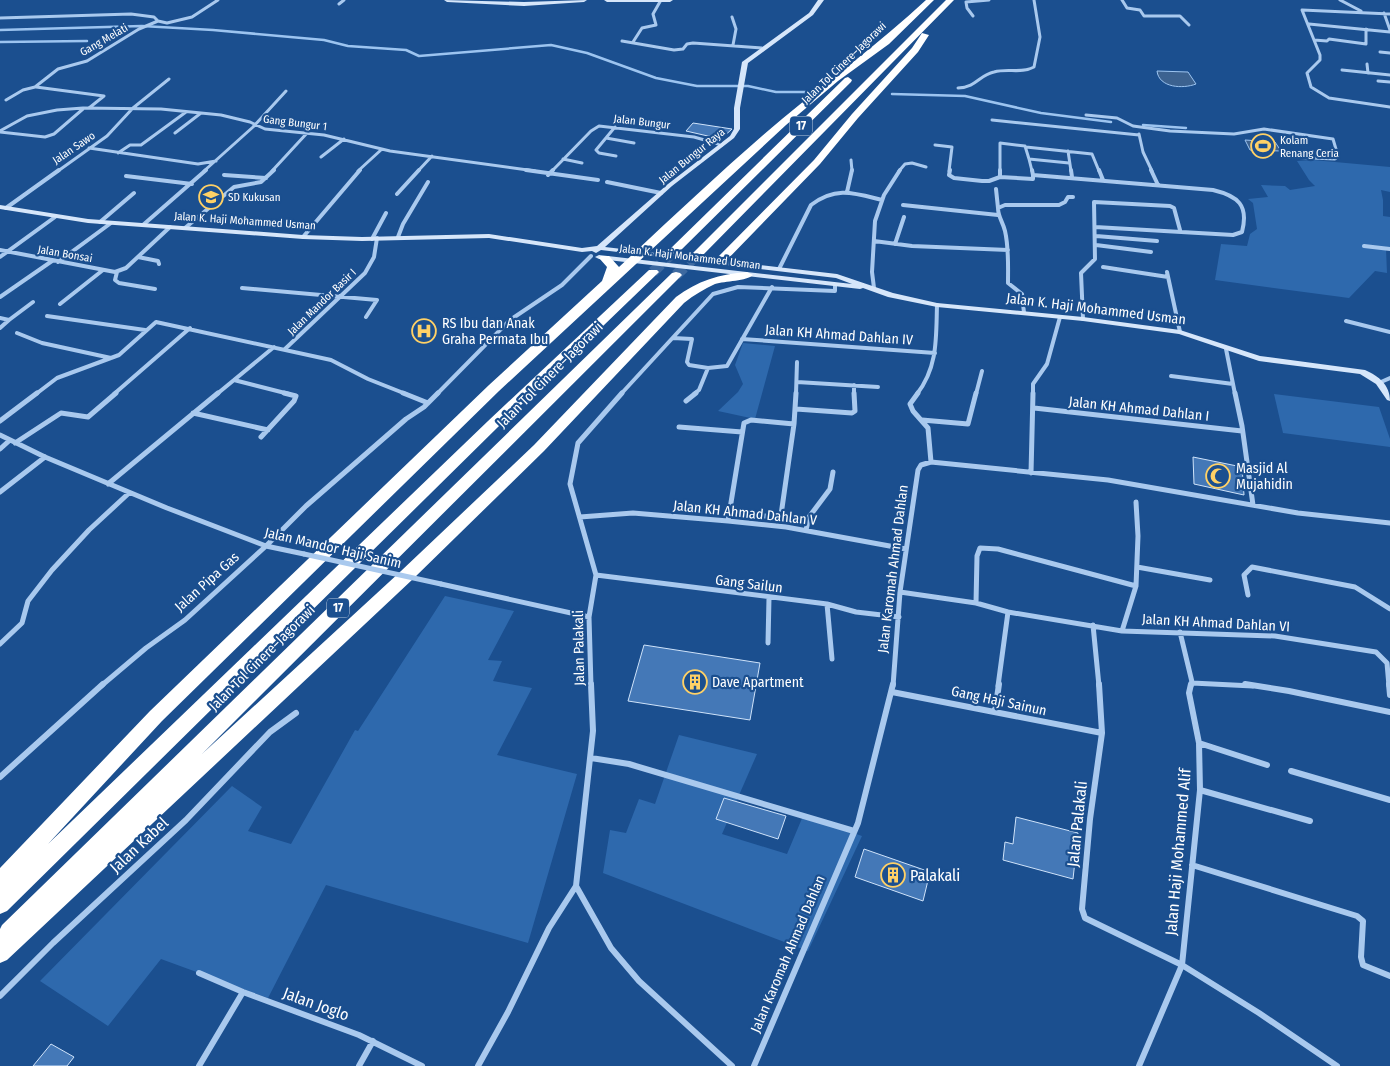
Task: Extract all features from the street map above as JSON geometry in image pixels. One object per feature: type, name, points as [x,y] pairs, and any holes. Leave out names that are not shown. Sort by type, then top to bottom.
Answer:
[{"type":"highway","name":"Jalan Tol Cinere–Jagorawi","points":[[673,252],[930,0]]},
{"type":"highway","points":[[719,262],[817,162],[855,116],[915,50],[948,2]]},
{"type":"highway","name":"17","points":[[696,255],[948,2]]},
{"type":"highway","points":[[0,882],[163,710],[432,448],[606,284],[783,123],[835,79],[893,35]]},
{"type":"highway","points":[[602,253],[613,266],[606,284]]},
{"type":"highway","name":"Jalan Tol Cinere–Jagorawi","points":[[0,904],[493,424],[653,272]]},
{"type":"highway","name":"Jalan Tol Cinere–Jagorawi","points":[[0,940],[676,275]]},
{"type":"highway","points":[[0,953],[407,576],[539,448],[680,300],[707,283],[722,278],[746,275]]},
{"type":"street","points":[[0,18],[131,14],[154,17],[158,21],[167,23],[192,17],[218,0]]},
{"type":"street","points":[[339,4],[344,0]]},
{"type":"street","points":[[447,0],[524,4],[584,0]]},
{"type":"street","points":[[607,0],[660,2],[670,0]]},
{"type":"street","points":[[973,16],[967,8],[966,2],[990,0]]},
{"type":"street","points":[[958,88],[973,87],[990,72],[1026,70],[1034,67],[1040,37],[1034,0]]},
{"type":"street","points":[[1122,0],[1127,8],[1140,10],[1144,16],[1183,17],[1189,25]]},
{"type":"street","points":[[1340,0],[1361,11]]},
{"type":"street","points":[[633,42],[642,28],[656,25],[653,14],[660,2]]},
{"type":"street","name":"Jalan Bungur Raya","points":[[602,253],[662,193],[736,132],[736,111],[742,87],[745,62],[812,14],[820,2]]},
{"type":"street","points":[[1390,14],[1304,8],[1302,10],[1309,24],[1320,60],[1307,72],[1311,87],[1329,98],[1390,107]]},
{"type":"street","points":[[1309,24],[1390,31],[1384,13]]},
{"type":"street","points":[[732,17],[736,29],[733,45]]},
{"type":"street","name":"Gang Melati","points":[[6,100],[23,90],[35,87],[58,69],[87,61],[139,29],[158,21]]},
{"type":"street","points":[[1314,40],[1328,41],[1329,39],[1366,44],[1366,29]]},
{"type":"street","points":[[622,41],[677,50],[683,49],[690,43],[762,48]]},
{"type":"street","points":[[1380,52],[1390,53]]},
{"type":"street","points":[[1367,64],[1368,73]]},
{"type":"street","points":[[1342,70],[1390,76]]},
{"type":"street","name":"Jalan Sawo","points":[[3,207],[107,136],[133,108],[169,79]]},
{"type":"street","points":[[1378,81],[1390,82]]},
{"type":"street","points":[[35,87],[104,96],[89,108]]},
{"type":"street","points":[[143,225],[256,126],[286,91]]},
{"type":"street","points":[[0,132],[52,135],[83,108]]},
{"type":"street","name":"Gang Bungur 1","points":[[0,132],[17,120],[34,114],[83,108],[133,108],[201,113],[238,120],[273,130],[308,132],[382,149],[598,180]]},
{"type":"street","points":[[118,154],[130,145],[140,145],[186,112]]},
{"type":"street","points":[[175,133],[201,113]]},
{"type":"street","points":[[1086,116],[1117,118],[1138,128],[1232,134],[1264,130],[1289,131],[1333,139],[1338,156],[1335,159],[1288,157]]},
{"type":"street","points":[[992,120],[1139,135]]},
{"type":"street","name":"Jalan Bungur","points":[[548,174],[596,128],[602,126],[694,137],[722,145]]},
{"type":"street","points":[[615,127],[596,150],[597,152],[616,156]]},
{"type":"street","points":[[1138,128],[1143,152],[1158,185]]},
{"type":"street","points":[[185,228],[234,186],[255,184],[266,178],[308,132]]},
{"type":"street","points":[[606,138],[634,143]]},
{"type":"street","points":[[321,157],[344,139]]},
{"type":"street","points":[[1000,177],[999,144],[1002,143],[1092,154],[1102,180]]},
{"type":"street","points":[[935,145],[953,148],[949,175],[951,177],[986,181],[1000,177],[1034,178],[1026,147]]},
{"type":"street","points":[[88,148],[118,154],[198,164],[216,161]]},
{"type":"street","points":[[303,237],[351,178],[382,149]]},
{"type":"street","points":[[1068,150],[1072,178]]},
{"type":"street","points":[[397,194],[432,156]]},
{"type":"street","points":[[563,158],[582,163]]},
{"type":"street","points":[[1029,159],[1069,163]]},
{"type":"street","points":[[847,192],[852,170],[851,160]]},
{"type":"street","points":[[874,288],[872,275],[873,231],[882,200],[905,164],[912,163],[926,167]]},
{"type":"street","points":[[224,175],[266,178]]},
{"type":"street","points":[[1033,175],[1221,191],[1230,194],[1241,203],[1244,221],[1242,232],[1233,235],[1180,230],[1156,231],[1095,227]]},
{"type":"street","points":[[126,176],[192,184]]},
{"type":"street","points":[[398,237],[406,217],[428,182]]},
{"type":"street","points":[[607,182],[662,193]]},
{"type":"street","points":[[996,189],[998,215],[1005,229],[1008,250],[1008,283],[1022,294],[1024,313]]},
{"type":"street","points":[[780,269],[811,205],[819,197],[829,193],[847,192],[882,200]]},
{"type":"street","points":[[100,222],[134,193]]},
{"type":"street","points":[[998,208],[1005,205],[1059,205],[1065,202],[1068,197],[1073,197]]},
{"type":"street","points":[[1084,319],[1081,273],[1096,259],[1094,204],[1096,202],[1170,206],[1174,208],[1180,230]]},
{"type":"street","points":[[903,205],[998,215]]},
{"type":"street","name":"Jalan K. Haji Mohammed Usman","points":[[3,207],[55,217],[100,222],[303,237],[489,236],[602,253],[640,253],[837,276],[891,295],[937,305],[1084,319],[1180,332],[1226,349],[1259,358],[1362,372],[1381,382]]},
{"type":"street","name":"Jalan Mandor Basir I","points":[[285,349],[341,298],[360,279],[374,261],[377,250],[374,231],[386,213]]},
{"type":"street","points":[[0,257],[55,217]]},
{"type":"street","points":[[895,244],[904,217]]},
{"type":"street","points":[[58,262],[110,223]]},
{"type":"street","points":[[155,288],[119,283],[115,280],[117,272],[126,268],[170,227]]},
{"type":"street","points":[[1096,236],[1157,242]]},
{"type":"street","points":[[874,241],[912,246],[1008,250]]},
{"type":"street","points":[[1096,245],[1151,252]]},
{"type":"street","points":[[1364,246],[1390,249]]},
{"type":"street","name":"Jalan Bonsai","points":[[0,250],[117,272]]},
{"type":"street","name":"Jalan K. Haji Mohammed Usman","points":[[582,250],[591,256],[602,253],[631,262],[835,286],[874,288]]},
{"type":"street","name":"Jalan Pipa Gas","points":[[0,777],[82,702],[146,648],[180,624],[266,546],[306,506],[380,441],[428,403],[510,320],[562,285],[591,256]]},
{"type":"street","points":[[138,257],[158,261],[159,264]]},
{"type":"street","points":[[0,297],[52,261]]},
{"type":"street","points":[[1103,267],[1167,274],[1180,332]]},
{"type":"street","points":[[60,304],[103,270]]},
{"type":"street","points":[[835,286],[837,276]]},
{"type":"street","name":"Jalan Palakali","points":[[576,886],[593,731],[589,617],[596,575],[570,484],[578,443],[713,294],[726,288],[738,287],[834,291],[835,286]]},
{"type":"street","name":"Jalan KH Ahmad Dahlan IV","points":[[708,368],[727,366],[772,287]]},
{"type":"street","points":[[242,288],[376,300],[366,317]]},
{"type":"street","points":[[0,328],[33,302]]},
{"type":"street","points":[[937,305],[935,353],[927,381],[910,404],[913,411],[928,428],[931,462],[1108,480],[1298,513],[1390,522]]},
{"type":"street","points":[[47,316],[145,330]]},
{"type":"street","points":[[1031,473],[1034,408],[1033,384],[1047,364],[1060,317]]},
{"type":"street","points":[[0,318],[9,320]]},
{"type":"street","points":[[1346,321],[1390,332]]},
{"type":"street","points":[[0,421],[57,378],[112,358],[125,350],[156,322],[331,360],[368,379],[428,403]]},
{"type":"street","points":[[0,449],[61,413],[88,418],[190,328]]},
{"type":"street","points":[[17,333],[42,343],[112,358]]},
{"type":"street","points":[[673,338],[692,339],[687,364],[708,368],[699,390],[686,401]]},
{"type":"street","name":"Jalan KH Ahmad Dahlan IV","points":[[742,339],[935,353]]},
{"type":"street","points":[[108,484],[274,347]]},
{"type":"street","points":[[1226,349],[1249,468],[1253,504]]},
{"type":"street","points":[[729,513],[776,517],[781,515],[796,409],[796,362]]},
{"type":"street","points":[[922,420],[968,424],[982,372]]},
{"type":"street","points":[[1171,376],[1233,384]]},
{"type":"street","points":[[1390,378],[1381,382],[1390,398]]},
{"type":"street","points":[[234,380],[296,396],[294,401],[261,437]]},
{"type":"street","points":[[797,382],[878,387]]},
{"type":"street","points":[[796,409],[852,413],[855,411],[854,386]]},
{"type":"street","name":"Jalan KH Ahmad Dahlan I","points":[[1034,408],[1242,431]]},
{"type":"street","points":[[193,412],[268,430]]},
{"type":"street","points":[[728,521],[744,423],[751,420],[794,424]]},
{"type":"street","points":[[679,427],[742,432]]},
{"type":"street","name":"Jalan Mandor Haji Sanim","points":[[0,435],[129,493],[266,546],[589,617]]},
{"type":"street","points":[[0,492],[44,456]]},
{"type":"street","name":"Jalan Karomah Ahmad Dahlan","points":[[754,1066],[854,831],[892,692],[900,592],[918,470],[921,465],[931,462]]},
{"type":"street","points":[[806,530],[809,517],[830,490],[833,472]]},
{"type":"street","points":[[0,644],[25,619],[28,600],[65,556],[90,527],[129,493]]},
{"type":"street","points":[[1122,631],[1136,586],[1138,536],[1136,502]]},
{"type":"street","name":"Jalan KH Ahmad Dahlan V","points":[[580,517],[633,513],[728,521],[806,530],[906,549]]},
{"type":"street","points":[[976,603],[977,556],[980,548],[998,549],[1136,586]]},
{"type":"street","points":[[1137,567],[1210,580]]},
{"type":"street","points":[[1248,595],[1244,575],[1252,567],[1355,587],[1364,590],[1384,608],[1390,609]]},
{"type":"street","name":"Gang Sailun","points":[[596,575],[827,604],[856,612],[899,617]]},
{"type":"street","name":"Jalan KH Ahmad Dahlan VI","points":[[900,592],[976,603],[1008,612],[1122,631],[1275,636],[1376,652],[1387,663],[1390,694]]},
{"type":"street","points":[[768,642],[770,598]]},
{"type":"street","points":[[827,604],[832,659]]},
{"type":"street","points":[[996,712],[1008,612]]},
{"type":"street","name":"Jalan Palakali","points":[[1093,626],[1102,733],[1090,819],[1082,909],[1085,918],[1182,965]]},
{"type":"street","name":"Jalan Haji Mohammed Alif","points":[[1138,1066],[1182,965],[1200,790],[1199,743],[1189,693],[1192,683],[1180,632]]},
{"type":"street","points":[[1192,683],[1242,684],[1290,691],[1390,712]]},
{"type":"street","name":"Gang Haji Sainun","points":[[892,692],[1102,733]]},
{"type":"street","name":"Jalan Kabel","points":[[0,996],[53,943],[186,820],[270,732],[296,713]]},
{"type":"street","points":[[1199,743],[1267,764]]},
{"type":"street","points":[[591,758],[629,764],[854,831]]},
{"type":"street","points":[[1291,771],[1390,800]]},
{"type":"street","points":[[1200,790],[1310,822]]},
{"type":"street","points":[[1192,865],[1357,916],[1363,921],[1361,957],[1363,964],[1390,976]]},
{"type":"street","points":[[478,1066],[508,1012],[549,928],[576,886],[611,948],[639,981],[732,1066]]},
{"type":"street","points":[[1182,965],[1337,1066]]},
{"type":"street","name":"Jalan Joglo","points":[[200,972],[243,992],[372,1041],[422,1066]]},
{"type":"street","points":[[199,1066],[243,992]]},
{"type":"street","points":[[359,1066],[372,1041]]},
{"type":"shaded area","points":[[1157,71],[1188,72],[1196,84],[1191,86],[1172,86],[1162,81]]},
{"type":"shaded area","name":"Kolam Renang Ceria","points":[[1245,140],[1275,142],[1281,151],[1250,150]]},
{"type":"shaded area","points":[[1313,160],[1390,167],[1390,192],[1381,190],[1383,216],[1390,217],[1390,249],[1386,249],[1387,273],[1375,271],[1349,298],[1215,280],[1221,244],[1247,246],[1250,234],[1257,229],[1253,203],[1248,199],[1268,197],[1261,185],[1285,186],[1290,190],[1315,186],[1297,161]]},
{"type":"shaded area","points":[[743,343],[775,346],[755,419],[718,411],[738,392],[743,384],[735,365]]},
{"type":"shaded area","points":[[1274,394],[1379,407],[1390,439],[1390,447],[1283,433]]},
{"type":"shaded area","points":[[445,596],[514,611],[488,660],[502,661],[493,681],[532,688],[497,755],[577,774],[528,943],[326,885],[268,998],[161,959],[108,1026],[40,981],[232,786],[262,807],[248,831],[291,844],[355,730],[358,731]]},
{"type":"shaded area","points":[[679,735],[757,754],[722,834],[787,854],[803,816],[862,836],[808,951],[603,873],[610,830],[626,833],[639,799],[655,804]]},
{"type":"building","points":[[693,123],[732,129],[721,139],[686,131]]},
{"type":"building","name":"Masjid Al Mujahidin","points":[[1193,457],[1242,467],[1244,495],[1194,484]]},
{"type":"building","name":"Dave Apartment","points":[[644,645],[760,663],[750,720],[628,701]]},
{"type":"building","points":[[724,798],[786,816],[778,839],[716,819]]},
{"type":"building","points":[[1016,817],[1078,833],[1073,879],[1003,860],[1005,842],[1013,844]]},
{"type":"building","name":"Palakali","points":[[864,849],[930,872],[923,901],[855,877]]},
{"type":"building","points":[[51,1044],[74,1057],[67,1066],[33,1066]]},
{"type":"waterway","points":[[0,30],[142,26],[213,30],[324,40],[348,46],[406,50],[419,56],[551,45],[587,53],[656,78],[697,86],[748,86],[776,92],[806,92]]},
{"type":"waterway","points":[[0,42],[87,41]]},
{"type":"waterway","points":[[892,94],[965,96],[1041,113],[1111,122]]},
{"type":"waterway","points":[[1143,125],[1186,128]]},
{"type":"tunnel","points":[[653,272],[673,252]]},
{"type":"tunnel","points":[[676,275],[697,255]]},
{"type":"place","name":"Kolam Renang Ceria","points":[[1263,146]]},
{"type":"place","name":"SD Kukusan","points":[[211,197]]},
{"type":"place","name":"RS Ibu dan Anak Graha Permata Ibu","points":[[424,331]]},
{"type":"place","name":"Masjid Al Mujahidin","points":[[1218,476]]},
{"type":"place","name":"Dave Apartment","points":[[695,682]]},
{"type":"place","name":"Palakali","points":[[893,875]]}]
